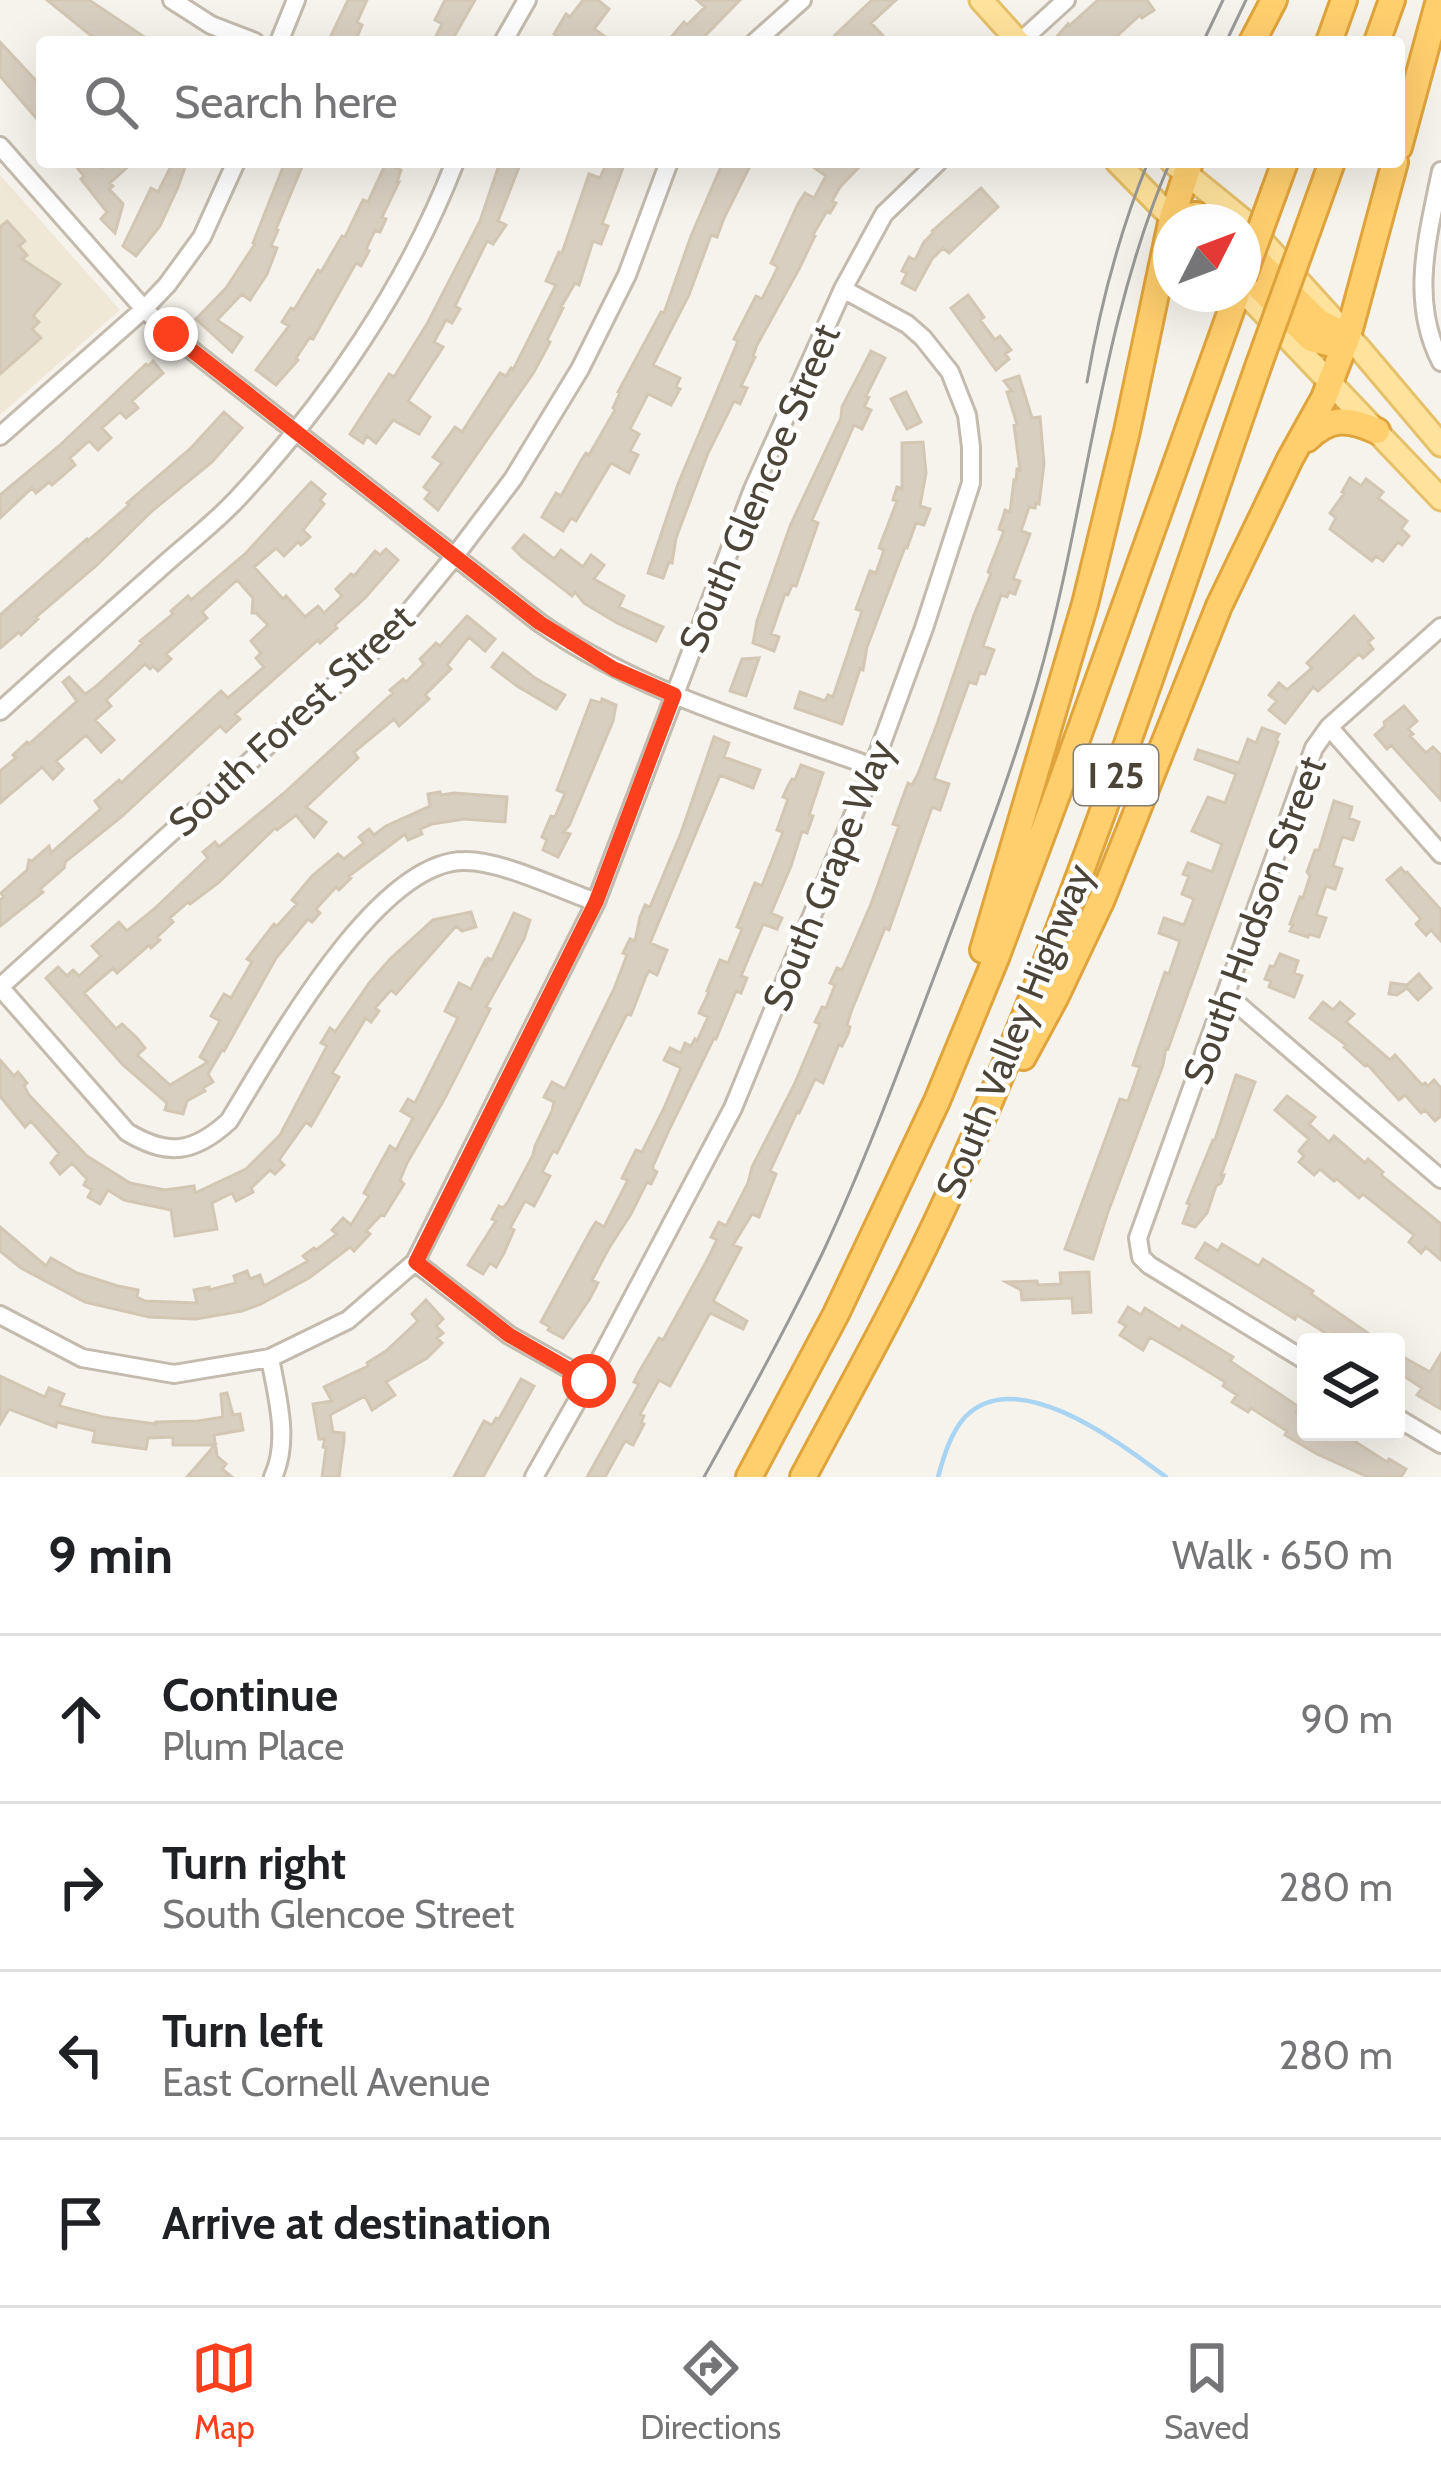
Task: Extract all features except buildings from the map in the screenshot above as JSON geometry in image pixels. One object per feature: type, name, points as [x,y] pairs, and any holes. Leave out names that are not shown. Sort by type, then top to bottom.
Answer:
[{"type":"highway","points":[[1255,36],[1274,0]]},
{"type":"highway","points":[[1331,36],[1344,0]]},
{"type":"highway","points":[[1378,36],[1392,0]]},
{"type":"highway","points":[[1405,125],[1439,0]]},
{"type":"highway","points":[[1178,204],[1183,168]]},
{"type":"highway","points":[[1261,226],[1283,168]]},
{"type":"highway","name":"South Valley Highway","points":[[803,1477],[956,1180],[1017,1039],[1330,168]]},
{"type":"highway","points":[[956,1180],[1079,950],[1219,606],[1324,398],[1348,335],[1393,168]]},
{"type":"highway","points":[[1261,265],[1311,315],[1348,335]]},
{"type":"highway","points":[[1261,291],[1312,338],[1328,343],[1348,335]]},
{"type":"highway","points":[[937,1101],[1085,604],[1155,312]]},
{"type":"highway","name":"South Valley Highway","points":[[748,1477],[836,1314],[937,1101],[1042,833],[1232,312]]},
{"type":"highway","points":[[1290,459],[1329,422],[1341,419],[1377,430]]},
{"type":"main road","points":[[981,0],[1014,36]]},
{"type":"main road","points":[[1123,168],[1160,204]]},
{"type":"main road","points":[[1186,168],[1243,220],[1441,445]]},
{"type":"main road","points":[[1260,312],[1441,499]]},
{"type":"street","points":[[172,0],[211,25],[239,36]]},
{"type":"street","points":[[281,36],[296,0]]},
{"type":"street","points":[[506,36],[527,0]]},
{"type":"street","points":[[762,36],[802,0]]},
{"type":"street","points":[[1027,36],[1066,0]]},
{"type":"street","points":[[0,146],[171,334],[540,623],[628,676],[873,767]]},
{"type":"street","points":[[0,436],[144,309],[186,262],[233,168]]},
{"type":"street","points":[[0,711],[236,500],[295,430],[393,290],[451,168]]},
{"type":"street","name":"South Forest Street","points":[[0,987],[390,635],[454,557],[513,479],[580,369],[627,274],[667,168]]},
{"type":"street","name":"South Glencoe Street","points":[[0,1315],[82,1358],[174,1373],[270,1358],[348,1320],[416,1262],[596,902],[753,488],[843,290],[884,214],[932,168]]},
{"type":"street","points":[[1441,171],[1426,248],[1422,302],[1441,362]]},
{"type":"street","name":"South Grape Way","points":[[534,1477],[733,1108],[873,767],[971,482],[967,415],[958,388],[937,354],[907,324],[843,290]]},
{"type":"street","name":"South Hudson Street","points":[[1297,1355],[1149,1265],[1138,1247],[1141,1228],[1309,761],[1329,727],[1441,627]]},
{"type":"street","points":[[1329,727],[1441,854]]},
{"type":"street","points":[[0,987],[127,1132],[150,1146],[181,1149],[208,1140],[229,1120],[329,964],[376,908],[434,866],[464,860],[493,865],[596,902]]},
{"type":"street","points":[[1227,995],[1441,1179]]},
{"type":"street","points":[[416,1262],[509,1335],[589,1381]]},
{"type":"street","points":[[270,1358],[280,1413],[281,1461],[273,1477]]},
{"type":"street","points":[[1405,1422],[1441,1444]]},
{"type":"shaded area","points":[[0,175],[120,310],[0,415]]},
{"type":"waterway","points":[[938,1477],[951,1438],[965,1417],[987,1403],[1012,1399],[1068,1414],[1166,1477]]},
{"type":"tram line","points":[[1206,36],[1223,0]]},
{"type":"tram line","points":[[1229,36],[1246,0]]},
{"type":"tram line","points":[[1087,382],[1111,270],[1146,168]]},
{"type":"tram line","points":[[704,1477],[795,1309],[839,1216],[993,820],[1055,616],[1126,289],[1168,168]]},
{"type":"route","points":[[171,334],[540,623],[614,669],[674,695],[596,902],[416,1262],[509,1335],[589,1381]]}]
